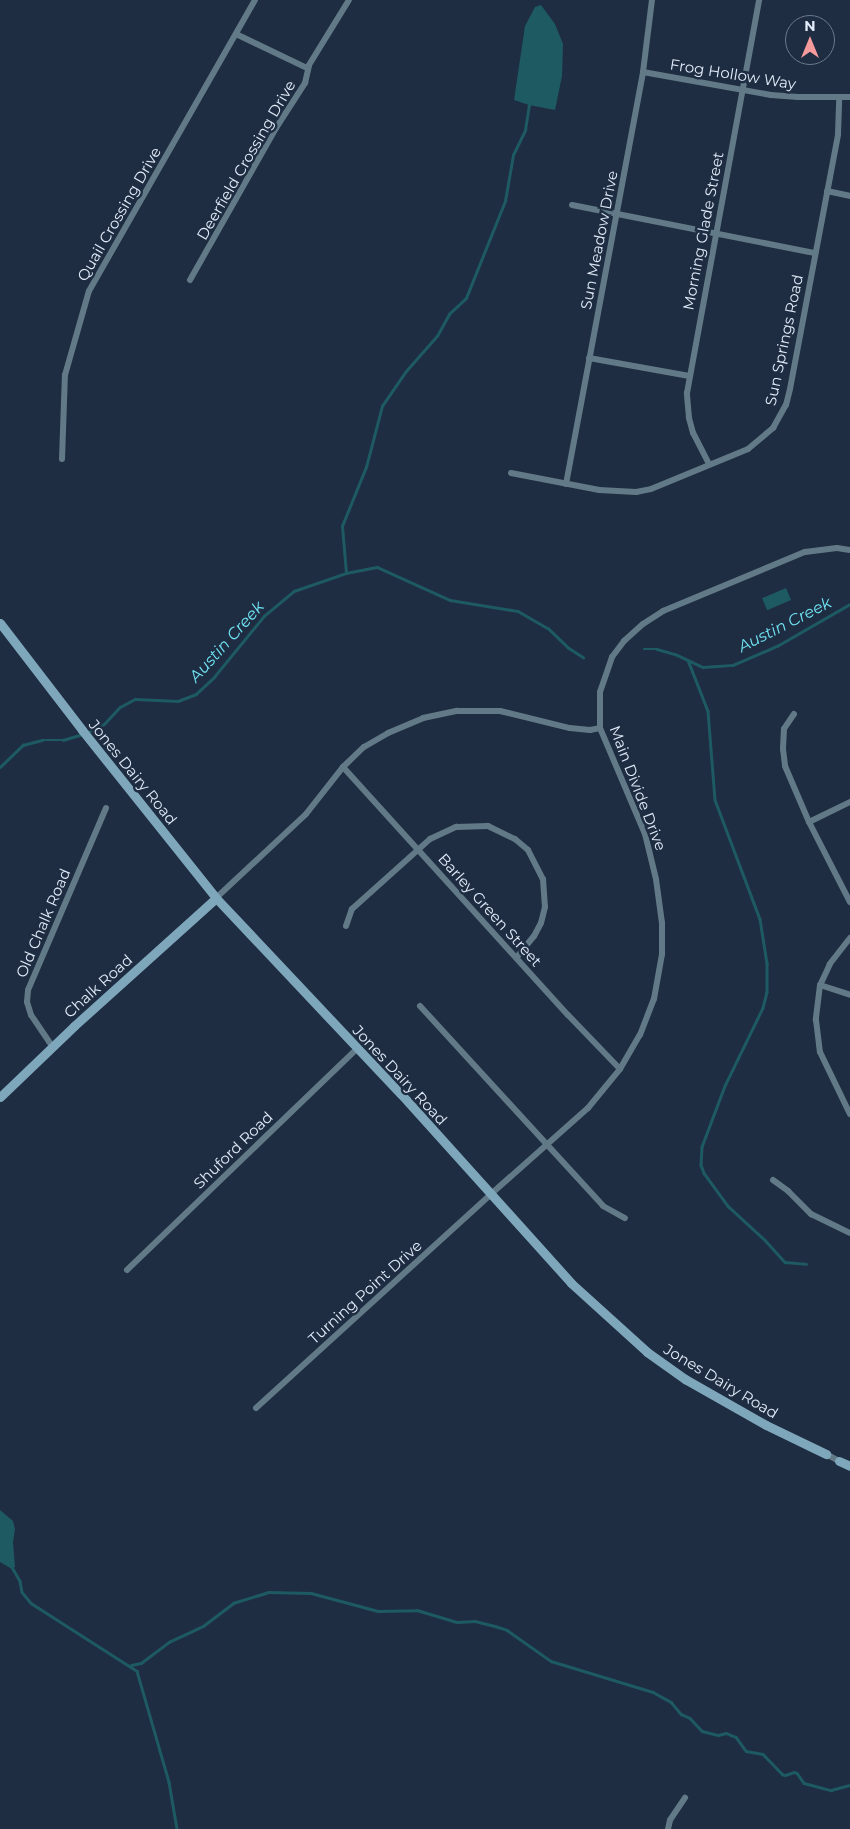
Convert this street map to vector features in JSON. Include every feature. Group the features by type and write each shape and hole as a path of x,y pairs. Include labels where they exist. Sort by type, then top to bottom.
{"street":[{"name":"Quail Crossing Drive","path":"62,459 65,375 88,291 255,0"},
{"name":"Deerfield Crossing Drive","path":"190,280 276,128 306,83 307,68 349,0"},
{"name":"Sun Meadow Drive","path":"566,484 643,72 652,0"},
{"name":"Morning Glade Street","path":"709,464 689,418 686,404 689,376 759,0"},
{"path":"236,34 307,68"},
{"name":"Frog Hollow Way","path":"643,72 742,91 798,97 850,97"},
{"name":"Sun Springs Road","path":"511,473 618,493 636,492 651,489 748,449 765,437 780,418 790,389 838,134 839,97"},
{"path":"827,191 850,196"},
{"path":"572,206 816,252"},
{"path":"589,358 689,376"},
{"name":"Main Divide Drive","path":"491,1194 588,1108 620,1069 640,1035 654,1000 662,954 662,922 656,879 645,834 600,728 600,692 612,657 624,641 650,619 674,607 805,552 837,548 850,550"},
{"name":"Jones Dairy Road","path":"0,622 88,738 216,898 358,1048 571,1284 646,1352 692,1383 766,1425 850,1466"},
{"path":"216,898 306,814 343,767 364,747 388,733 423,718 457,711 500,711 527,716 570,728 590,730 600,728"},
{"path":"794,714 784,729 783,749 785,766 809,822 850,902"},
{"name":"Barley Green Street","path":"343,767 568,1015 620,1069"},
{"path":"809,822 850,802"},
{"name":"Old Chalk Road","path":"52,1046 31,1015 27,1002 28,990 106,808"},
{"path":"346,926 352,909 418,849 441,832 456,827 488,826 515,839 528,850 543,879 546,907 542,923 517,957"},
{"name":"Chalk Road","path":"0,1097 52,1046 216,898"},
{"path":"850,938 833,959 820,986 816,1020 818,1045 826,1068 850,1114"},
{"path":"820,986 850,995"},
{"path":"420,1006 603,1206 625,1218"},
{"name":"Shuford Road","path":"127,1270 358,1048"},
{"path":"773,1180 788,1191 811,1214 850,1233"},
{"name":"Turning Point Drive","path":"256,1408 491,1194"},
{"path":"668,1829 670,1820 685,1798"}],"shaded area":[{"path":"541,5 555,24 563,44 562,76 555,110 514,100 525,26 535,7"},
{"path":"786,588 791,600 767,610 762,598"},
{"path":"0,1510 13,1521 15,1529 13,1542 15,1567 12,1569 0,1562"}],"waterway":[{"path":"346,573 342,526 366,467 382,406 406,371 437,336 449,314 466,298 505,201 513,155 525,130 529,105"},
{"name":"Austin Creek","path":"88,732 104,724 120,707 135,699 178,701 196,694 214,677 264,616 294,591 346,573 377,567 450,600 518,611 548,628 569,648 583,657"},
{"name":"Austin Creek","path":"644,649 657,649 675,654 703,667 733,665 777,646 850,604"},
{"path":"688,660 708,711 715,800 760,919 767,963 767,992 763,1008 725,1086 702,1147 701,1165 704,1173 728,1206 765,1240 785,1262 806,1264"},
{"name":"Austin Creek","path":"0,767 23,745 42,740 63,740 83,734"},
{"path":"12,1567 20,1581 22,1592 31,1603 137,1671 169,1782 177,1829"},
{"path":"131,1665 141,1663 169,1642 203,1626 233,1603 268,1592 311,1593 378,1611 417,1610 457,1622 475,1621 507,1630 551,1661 653,1692 671,1702 681,1714 690,1718 702,1731 718,1735 726,1733 736,1737 746,1751 763,1754 782,1774 797,1773 804,1783 831,1790 850,1785"}]}
